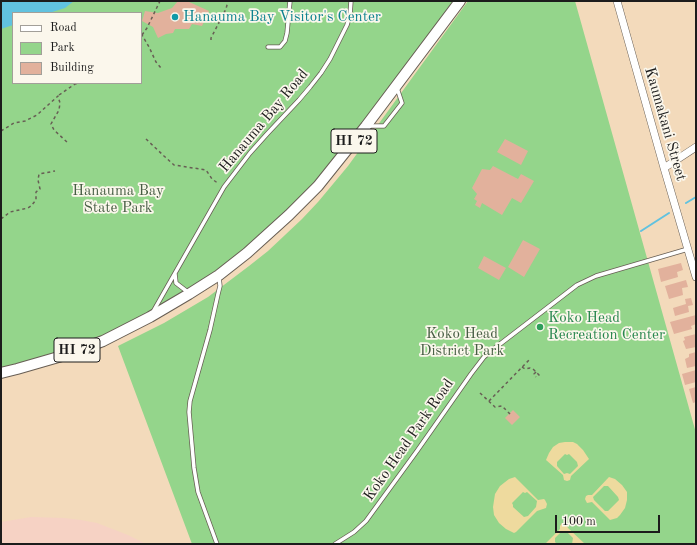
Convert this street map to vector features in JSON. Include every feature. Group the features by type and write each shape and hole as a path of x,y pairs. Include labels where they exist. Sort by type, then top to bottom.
{"main road":[{"name":"HI 72","path":"1,373 62,356 103,341 150,318 219,275 247,253 318,186 366,126 460,1"}],"street":[{"name":"Kaumakani Street","path":"617,1 696,277"},
{"path":"664,168 696,147"},
{"path":"688,249 696,246"}],"lane":[{"path":"268,47 280,47 285,41 290,1"},
{"name":"Hanauma Bay Road","path":"150,318 224,187 250,153 321,74 333,54 347,25 350,15 351,1"},
{"path":"366,126 384,126 402,103 396,86"},
{"name":"Koko Head Park Road","path":"335,544 354,532 366,521 471,374 491,351 577,285 596,276 688,249"},
{"path":"175,274 176,283 189,294"},
{"path":"217,544 198,492 194,468 189,412 190,401 210,330 220,286 219,275"}],"path":[{"path":"142,35 147,28 160,1"},
{"path":"211,40 226,9 228,1"},
{"path":"142,37 161,68"},
{"path":"1,131 14,123 25,121 37,115 58,96 75,84"},
{"path":"58,96 60,103 59,110 52,124 54,130 68,142"},
{"path":"146,138 174,165 206,170 212,179 224,187"},
{"path":"1,219 10,212 32,206 36,200 36,192 40,189 38,180 39,174 55,171"},
{"path":"489,400 530,359"},
{"path":"522,367 525,369 532,368 540,376"},
{"path":"536,372 534,374 536,377"},
{"path":"480,393 495,407 502,406 510,414"}],"shaded area":[{"path":"31,517 64,518 97,523 146,544 1,544 1,522"}],"green space":[{"name":"Hanauma Bay State Park","path":"1,1 460,1 318,186 219,275 103,341 1,373"},
{"name":"Koko Head District Park","path":"468,1 575,1 696,433 696,544 192,544 118,346 164,323 208,297 268,251 302,219 348,166"}],"sand":[{"path":"573,442 577,444 589,459 571,476 570,480 567,481 564,480 563,475 546,460 553,447 559,443","holes":["565,454 569,454 577,462 578,466 570,474 564,474 557,466 557,462"]},
{"path":"515,477 538,500 544,499 547,504 546,508 537,511 514,533 499,523 494,515 493,507 495,494 500,486 509,479","holes":["523,492 527,492 537,501 536,507 528,516 524,517 513,507 512,503"]},
{"path":"609,477 615,479 627,492 625,508 617,518 610,520 592,502 587,503 585,499 586,496 592,495","holes":["604,486 608,486 619,500 608,511 605,511 593,497"]},
{"path":"562,523 566,524 568,528 585,544 572,544 573,538 566,531 562,531 555,538 555,542 557,544 545,544 560,529"}],"water":[{"path":"1,1 74,1 65,8 52,12 12,12 12,25 1,29"}],"building":[{"name":"Hanauma Bay Visitor's Center","path":"178,1 187,1 209,11 202,26 192,24 189,29 175,29 173,33 166,34 158,38 153,27 142,21 145,11 158,13 172,8"},
{"path":"505,139 528,151 521,165 497,152"},
{"path":"493,166 518,179 521,174 534,181 521,203 512,198 502,215 482,203 480,208 475,205 477,201 474,199 477,194 472,188 482,169 490,170"},
{"path":"523,240 540,249 524,277 508,267"},
{"path":"484,256 506,268 499,280 478,268"},
{"path":"681,263 683,270 677,272 678,277 661,282 658,269"},
{"path":"686,280 688,287 682,288 683,295 669,299 665,286"},
{"path":"691,298 693,305 688,306 689,312 675,316 673,308 686,304 685,299"},
{"path":"696,315 696,324 691,326 692,329 674,334 670,322"},
{"path":"696,334 696,347 686,349 683,341 685,340 684,337"},
{"path":"696,352 696,366 687,368 685,359 689,357 689,354"},
{"path":"696,370 696,382 685,385 682,374"},
{"path":"696,387 696,402 693,403 689,389"},
{"path":"513,410 520,417 512,425 505,418"}],"waterway":[{"path":"686,203 696,197"},
{"path":"641,231 669,213"}],"place":[{"name":"Hanauma Bay Visitor's Center","path":"175,17"},
{"name":"Koko Head Recreation Center","path":"540,327"}]}
